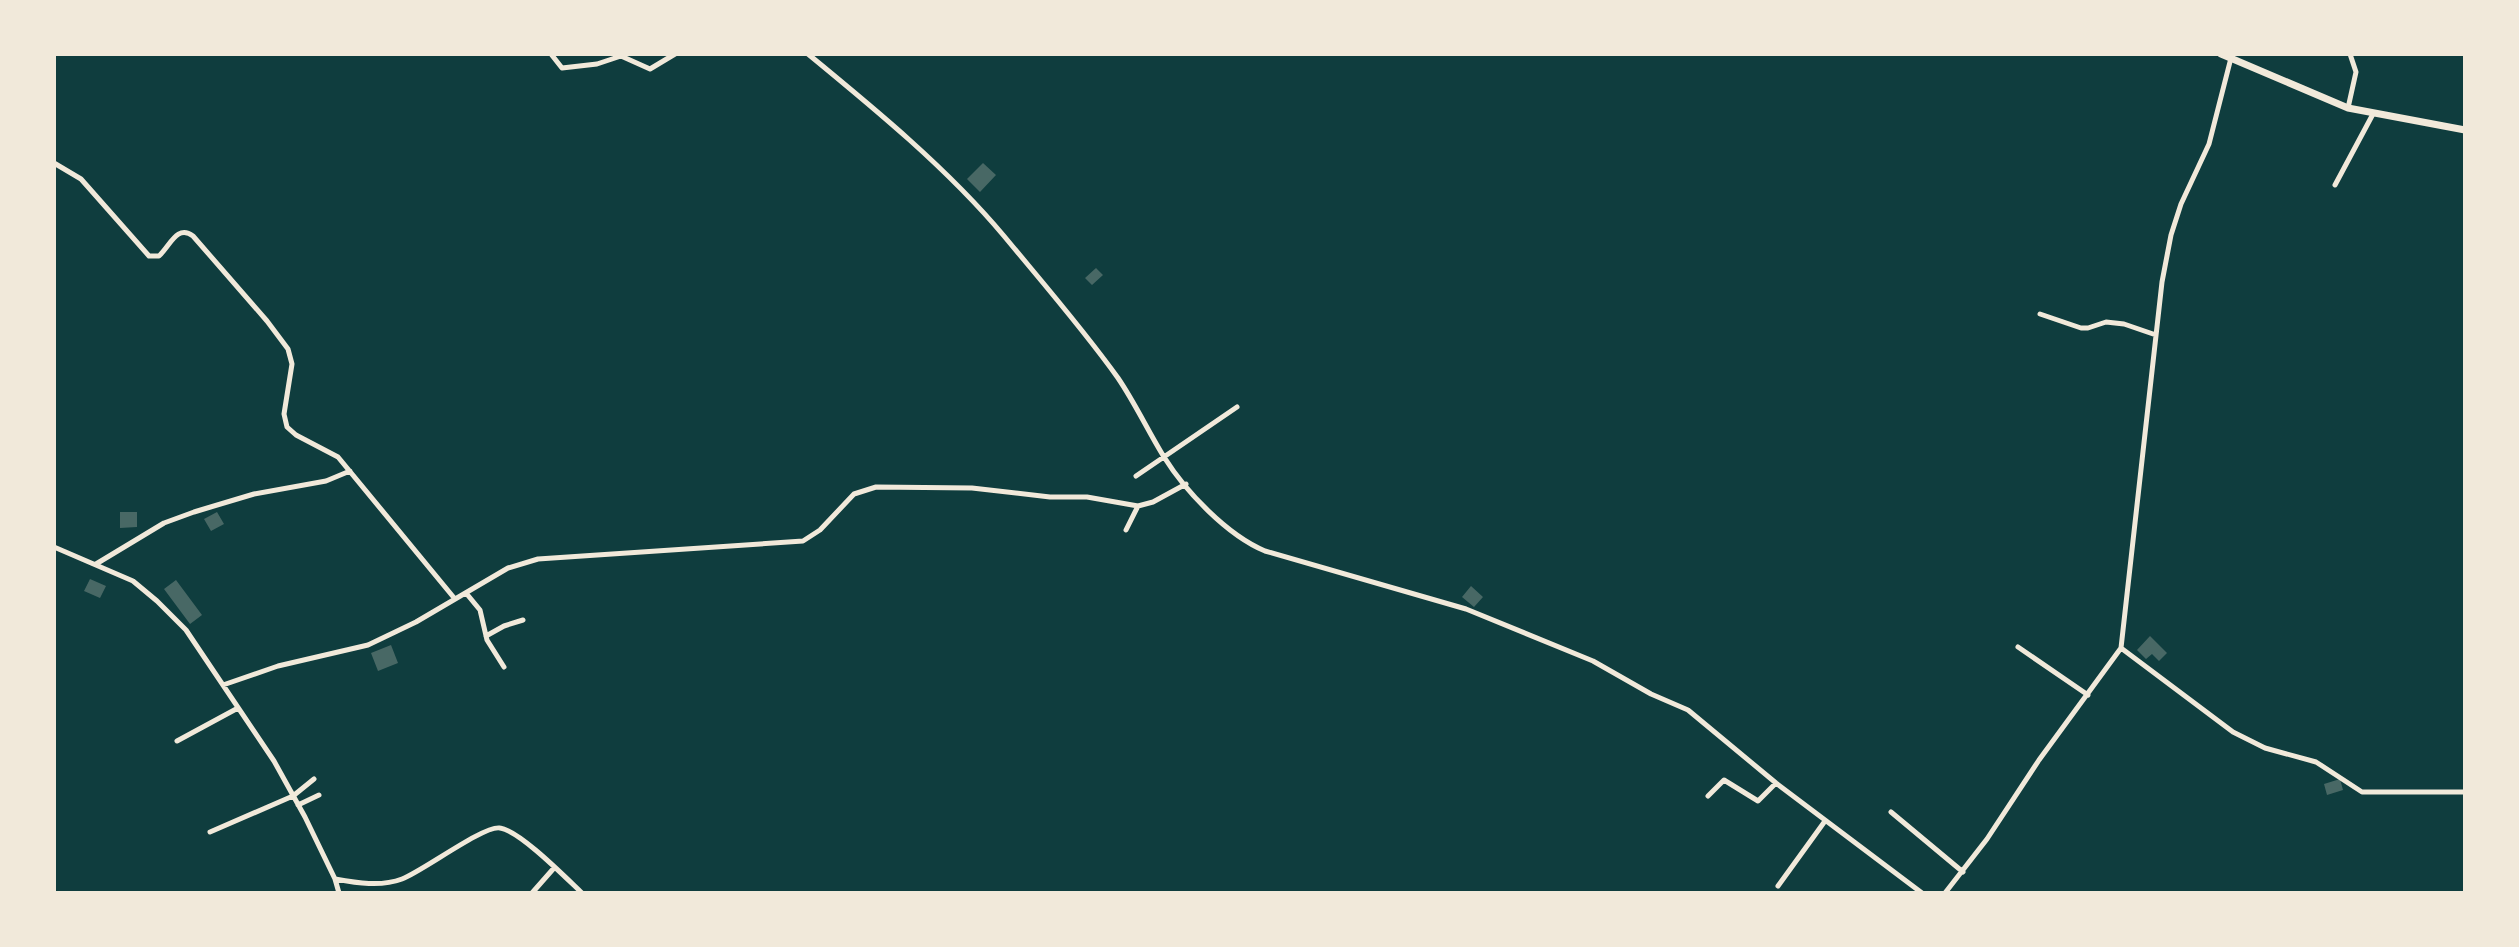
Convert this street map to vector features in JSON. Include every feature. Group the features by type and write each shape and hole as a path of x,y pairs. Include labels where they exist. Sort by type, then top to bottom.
{"street":[{"path":"551,54 556,64 564,68 597,64 621,56 650,69 675,54"},
{"path":"808,54 943,173 1001,233 1119,379 1164,457 1219,521 1256,548 1466,609 1593,661 1651,694 1695,714 1776,783 1922,893"},
{"path":"2221,54 2348,108 2465,130"},
{"path":"2348,108 2356,72 2350,54"},
{"path":"1945,893 2121,648 2156,335 2171,235 2181,204 2209,144 2231,56"},
{"path":"2335,185 2373,114"},
{"path":"54,164 81,179 139,249 149,256 159,256 179,233 187,232 193,236 288,349 292,364 284,414 287,427 296,435 332,452 455,599"},
{"path":"2040,314 2081,328 2106,322 2124,324 2156,335"},
{"path":"1136,476 1237,407"},
{"path":"95,565 174,520 254,494 311,484 350,471"},
{"path":"223,685 278,666 368,645 416,622 508,568 538,559 803,541 820,530 854,494 876,487 972,488 1050,497 1087,497 1138,506 1153,502 1186,484"},
{"path":"1126,530 1138,506"},
{"path":"54,547 133,581 186,630 293,796 339,893"},
{"path":"466,593 480,610 486,636 504,667"},
{"path":"486,636 523,620"},
{"path":"2018,647 2088,695"},
{"path":"2121,648 2233,732 2265,748 2316,762 2362,792 2465,792"},
{"path":"177,741 238,708"},
{"path":"210,832 293,796 314,779"},
{"path":"1708,796 1724,780 1758,801 1776,783"},
{"path":"298,805 319,795"},
{"path":"1891,812 1963,872"},
{"path":"1778,886 1825,821"},
{"path":"335,879 363,884 403,879 499,827 516,836 582,893"},
{"path":"532,893 554,868"}],"building":[{"path":"983,163 996,175 980,192 967,179"},
{"path":"1096,268 1103,275 1092,285 1085,278"},
{"path":"120,512 137,512 137,527 120,528"},
{"path":"217,512 224,524 211,531 204,519"},
{"path":"90,579 106,586 100,598 84,591"},
{"path":"176,580 202,615 190,624 164,589"},
{"path":"1471,586 1483,597 1474,607 1462,597"},
{"path":"2150,636 2167,653 2159,661 2152,654 2146,659 2137,650"},
{"path":"391,645 398,663 378,671 371,653"},
{"path":"2340,779 2343,790 2327,795 2324,784"}]}
